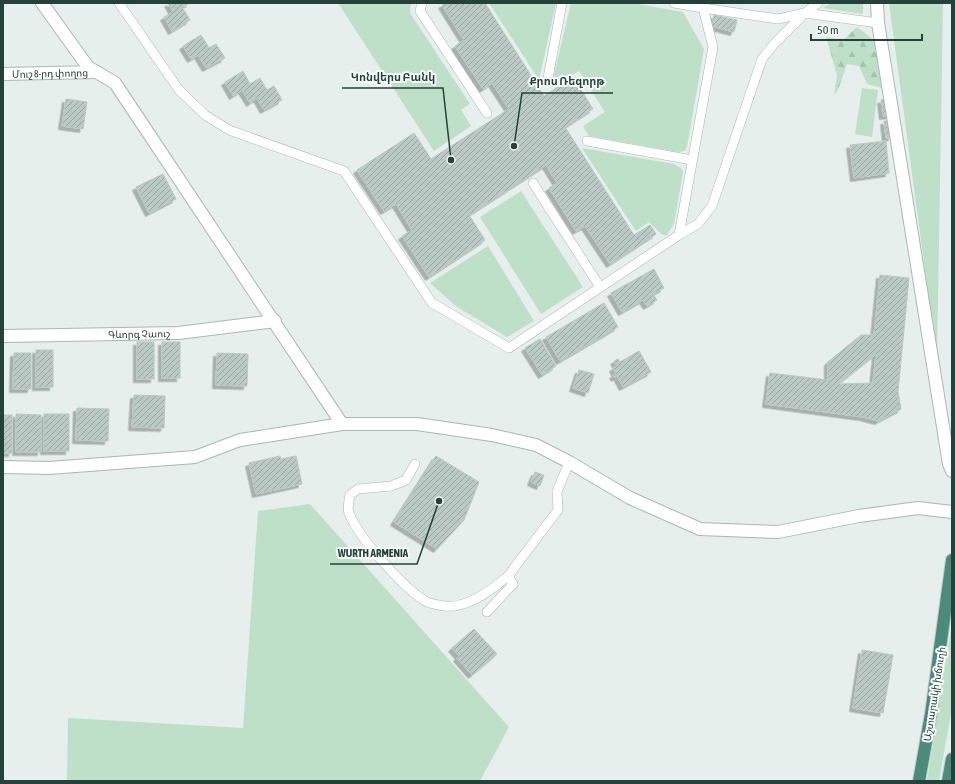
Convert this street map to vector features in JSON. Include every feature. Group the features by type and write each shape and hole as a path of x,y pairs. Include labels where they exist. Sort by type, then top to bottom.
{"highway":[{"name":"Աշտարակի խճուղի","path":"919,781 931,714 952,560"},
{"path":"948,781 952,759"}],"street":[{"path":"42,3 88,66 115,83 275,321 342,424"},
{"path":"877,3 878,23 935,383 949,464 952,471"},
{"name":"Մուշ 8-րդ փողոց","path":"3,74 97,72"},
{"name":"Գևորգ Չաուշ","path":"3,336 178,333 275,321"},
{"path":"3,467 49,468 195,457 240,440 342,424 417,424 492,435 536,445 569,462 630,498 700,529 778,532 859,516 918,508 952,512"}],"lane":[{"path":"119,3 179,90 205,115 229,130 344,171 432,303 509,348 679,235 698,224 712,206 762,59 774,44 805,12 818,3"},
{"path":"422,3 420,12 487,114"},
{"path":"548,78 562,3"},
{"path":"674,3 778,19 805,12 878,23"},
{"path":"679,235 713,47 704,8"},
{"path":"587,141 692,160"},
{"path":"533,183 600,287"},
{"path":"415,464 406,480 391,486 358,488 350,495 348,512 354,524 376,554 390,569 427,602 446,606 459,605 485,594 508,576 558,510 557,492 569,462"},
{"path":"487,612 513,584 508,576"}],"green space":[{"path":"338,3 411,3 410,13 470,104 461,110 471,126 434,151"},
{"path":"489,3 556,3 539,80"},
{"path":"571,3 632,3 683,12 704,49 687,147 684,151 678,152 589,136 583,126 605,112 579,71 558,85 553,79"},
{"path":"831,3 863,3 863,14 823,8"},
{"path":"889,3 943,3 937,359"},
{"path":"857,27 880,45 887,89 867,84 859,66 847,64 838,90 834,95 837,75 826,37 843,40"},
{"path":"862,88 878,90 872,137 855,134"},
{"path":"582,148 674,164 682,169 683,173 674,224 666,236 661,234 649,222 636,231"},
{"path":"521,191 583,287 541,314 480,217"},
{"path":"488,246 534,321 507,337 457,307 430,283"},
{"path":"310,504 509,727 480,781 67,781 68,718 243,728 258,511"},
{"path":"952,623 952,708 939,781 927,781"}],"building":[{"path":"168,3 190,3 182,7 190,20 172,31 164,17 173,12"},
{"path":"446,3 485,3 544,96 573,77 593,109 565,127 634,235 650,225 656,234 610,264 585,226 576,231 549,188 557,183 546,165 469,215 485,240 429,277 402,236 412,230 396,204 384,211 357,170 414,133 431,159 509,109 492,83 483,89 455,46 464,40 442,5"},
{"path":"714,15 737,20 734,32 711,26"},
{"path":"201,35 209,48 216,44 225,58 206,68 198,55 191,59 183,46"},
{"path":"243,71 250,84 260,78 267,90 274,86 282,100 264,110 257,98 250,103 242,90 233,96 225,82"},
{"path":"66,99 87,102 83,129 62,126"},
{"path":"888,99 890,115 883,116 881,100"},
{"path":"884,121 890,121 892,137 886,138"},
{"path":"886,141 889,173 854,178 850,145"},
{"path":"163,174 176,199 149,213 136,187"},
{"path":"654,269 664,288 653,294 657,300 647,306 643,300 622,312 611,293"},
{"path":"880,275 909,278 898,392 901,409 878,421 863,417 766,404 770,373 828,380 828,362 861,335 874,335","holes":["876,354 873,383 838,384"]},
{"path":"604,303 618,327 560,361 546,337"},
{"path":"540,339 556,366 542,375 525,348"},
{"path":"137,342 154,342 154,379 137,379"},
{"path":"162,342 180,342 180,378 162,378"},
{"path":"36,350 53,350 53,387 36,387"},
{"path":"639,351 651,372 623,387 617,376 615,378 613,375 616,374 613,368 617,366 614,361 618,359 620,362"},
{"path":"14,353 31,353 31,389 13,389"},
{"path":"217,353 248,354 247,386 216,385"},
{"path":"579,370 594,374 588,393 573,388"},
{"path":"134,395 165,396 164,428 132,427"},
{"path":"77,408 109,409 108,441 76,440"},
{"path":"16,414 41,415 41,452 16,452"},
{"path":"44,414 69,414 69,451 44,451"},
{"path":"3,415 12,415 12,453 3,453"},
{"path":"280,456 281,459 296,456 302,484 256,494 249,463"},
{"path":"436,456 479,482 464,520 437,549 394,522"},
{"path":"535,472 544,475 540,486 531,482"},
{"path":"474,629 497,654 472,675 457,658 459,656 452,648"},
{"path":"862,650 893,655 883,713 853,708"}],"place":[{"name":"Քրոս Ռեզորթ","path":"514,146"},
{"name":"Կոնվերս Բանկ","path":"451,160"},
{"name":"WURTH ARMENIA","path":"439,501"}]}
